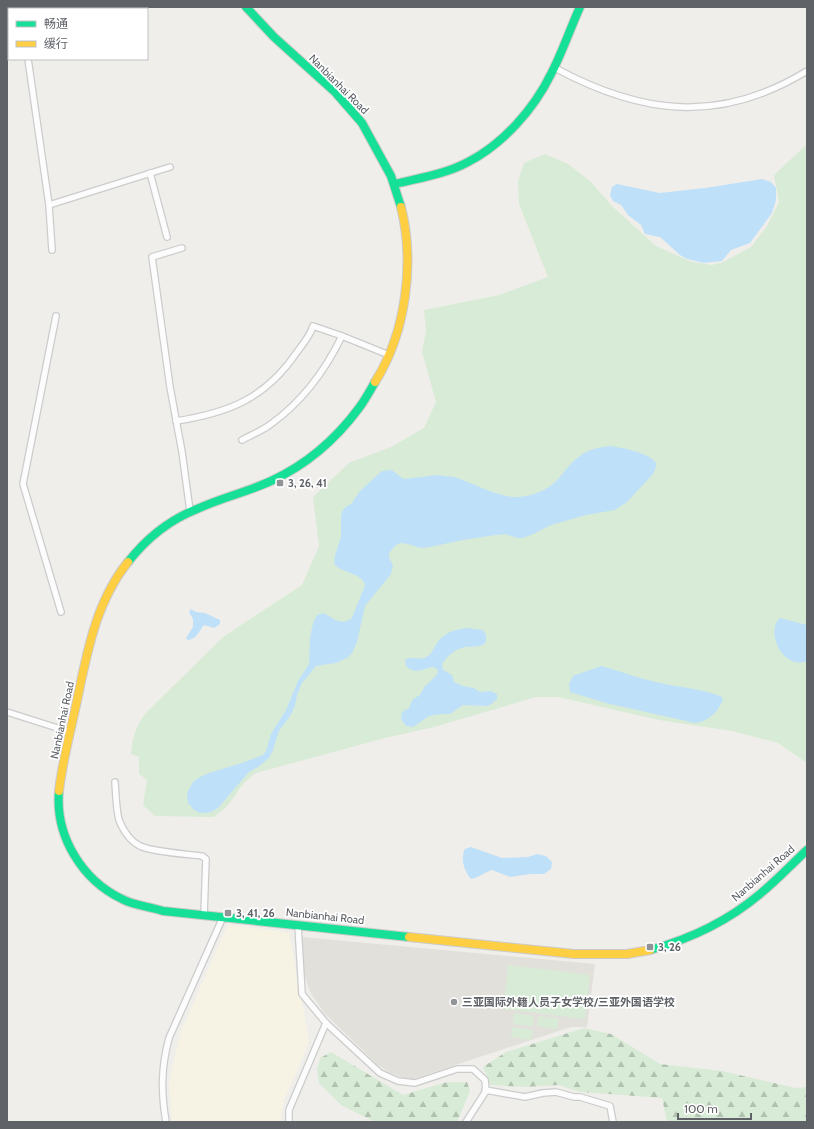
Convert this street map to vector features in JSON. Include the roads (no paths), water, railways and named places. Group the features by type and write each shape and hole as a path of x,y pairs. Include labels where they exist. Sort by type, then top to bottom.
{"street":[{"name":"Nanbianhai Road","path":"246,7 271,35 324,82 346,104 363,125 395,184 406,231 408,255 407,281 404,302 397,332 389,355 375,384 364,402 348,422 322,448 304,462 276,479 181,515 161,529 135,553 120,571 107,592 100,609 91,642 70,732 59,795 60,822 74,855 82,868 105,890 120,899 141,907 163,911 574,954 634,953 680,942 727,918 767,888 807,850"},
{"path":"395,184 446,171 468,162 491,147 514,126 534,102 555,68 580,7"},
{"path":"28,60 49,205 52,250"},
{"path":"555,68 576,79 614,94 656,105 677,107 699,107 739,102 786,84 807,71"},
{"path":"49,205 170,167"},
{"path":"150,173 167,237"},
{"path":"182,248 152,257 167,371 182,452 190,512"},
{"path":"56,316 23,484 61,612"},
{"path":"176,421 220,412 236,406 257,395 270,385 290,363 313,326 389,355"},
{"path":"242,440 270,425 289,410 305,394 327,364 342,336"},
{"path":"7,712 70,732"},
{"path":"115,782 116,800 120,820 127,835 133,841 141,846 202,856 206,859 204,915"},
{"path":"166,1122 162,1076 165,1053 169,1038 223,917"},
{"path":"298,925 302,994 326,1023 380,1073 398,1081 415,1083 457,1070 474,1069 485,1080 485,1090 466,1122"},
{"path":"289,1122 289,1110 326,1023"},
{"path":"485,1090 525,1097 556,1092 574,1097 580,1097 610,1106 613,1122"}],"water":[{"path":"762,179 771,182 776,188 776,200 772,213 750,243 731,250 722,261 704,263 687,259 680,255 660,237 645,234 641,225 628,215 621,205 613,201 610,195 612,187 617,184 660,193"},
{"path":"611,446 648,456 656,463 653,474 627,502 615,510 586,515 551,525 523,538 517,538 505,534 421,548 400,543 396,545 389,553 393,566 391,574 365,606 357,642 352,653 347,658 336,663 316,666 302,683 297,695 295,706 279,731 269,758 249,772 218,808 211,812 205,813 200,813 194,810 188,803 187,793 193,782 209,773 263,755 266,751 271,734 286,710 298,681 309,664 310,638 313,623 317,615 323,613 344,622 352,618 365,585 356,575 334,564 335,555 341,537 341,515 344,508 351,504 360,491 382,471 392,470 405,479 437,475 454,477 505,496 518,497 538,493 549,487 555,483 569,466 583,454 595,449"},
{"path":"191,609 196,612 205,613 220,620 220,624 214,628 204,625 194,638 188,640 186,638 193,627 193,619 189,612"},
{"path":"780,618 807,625 807,661 798,663 790,660 778,648 774,631"},
{"path":"467,628 483,630 486,635 486,642 479,646 465,647 455,651 449,655 442,664 443,670 452,675 454,682 463,686 474,688 480,692 491,691 497,694 497,699 487,706 463,705 450,714 429,716 413,727 406,726 401,719 402,712 409,708 413,699 420,695 425,686 435,677 438,672 437,669 433,667 419,671 409,669 406,666 405,660 428,656 445,634"},
{"path":"601,666 657,682 708,692 722,697 723,699 719,708 712,716 704,721 695,723 606,703 570,692 569,684 573,676"},
{"path":"471,847 502,858 528,857 537,854 546,856 552,862 551,869 544,874 510,877 492,870 471,879 466,872 463,857 465,849"}],"place":[{"name":"3, 26, 41","path":"280,483"},
{"name":"3, 41, 26","path":"228,913"},
{"name":"3, 26","path":"650,947"},
{"name":"三亚国际外籍人员子女学校/三亚外国语学校","path":"454,1002"}]}
